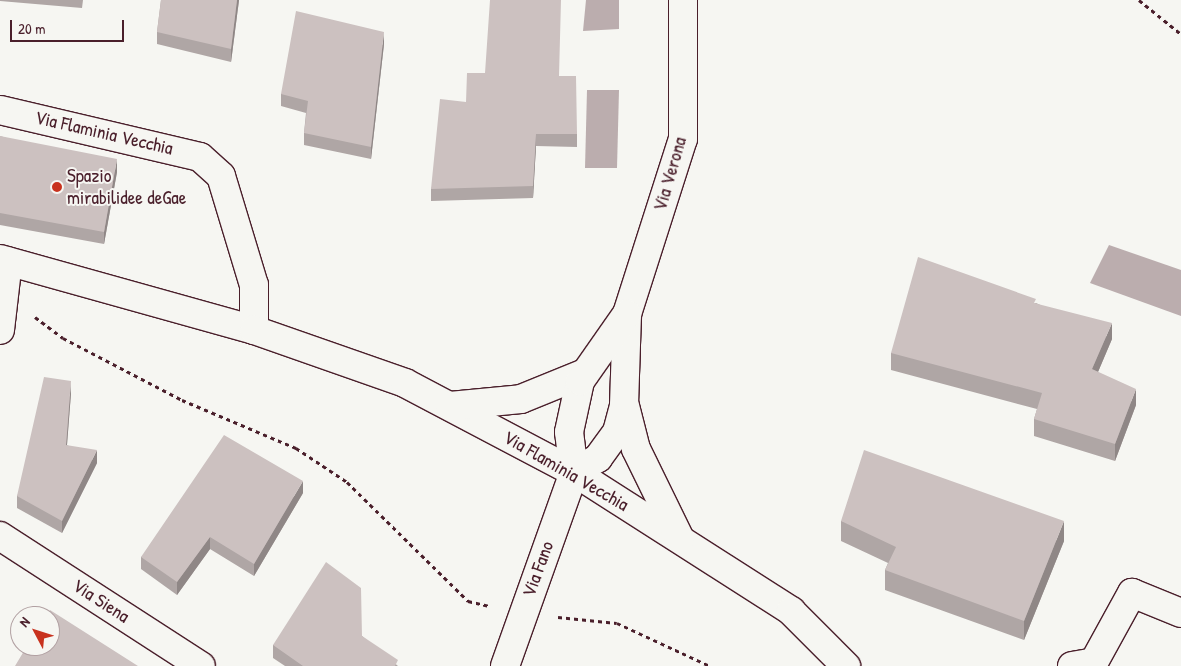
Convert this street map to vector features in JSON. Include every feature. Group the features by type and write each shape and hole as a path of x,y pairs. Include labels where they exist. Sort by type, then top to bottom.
{"street":[{"name":"Via Verona","path":"627,314 585,373 572,408 569,432 574,472 598,458 617,432 624,405 627,314 683,139 683,0"},
{"name":"Via Flaminia Vecchia","path":"0,110 200,157 221,176 254,285 254,330"},
{"name":"Via Flaminia Vecchia","path":"4,268 254,330 405,383 574,472 791,610 846,666"},
{"path":"0,330 4,268"},
{"path":"450,406 520,399 585,373"},
{"name":"Via Verona","path":"624,405 636,449 681,540"},
{"name":"Via Fano","path":"505,666 574,472"},
{"name":"Via Siena","path":"0,536 201,666"},
{"path":"1072,666 1094,662 1132,593 1181,613"}],"path":[{"path":"1139,0 1181,34"},
{"path":"4,268 28,313 63,338 182,400 296,448 347,482 468,601 522,614 617,623 710,666"}],"shaded area":[{"path":"586,0 619,0 619,29 583,31"},
{"path":"587,90 619,90 617,168 585,168"},
{"path":"1109,245 1181,270 1181,316 1090,283"}],"building":[{"path":"161,0 237,0 231,49 157,32"},
{"path":"490,0 561,0 559,76 576,76 577,134 536,134 533,186 431,189 440,99 466,102 467,73 485,73"},
{"path":"296,11 384,32 371,147 304,133 308,101 281,94"},
{"path":"0,136 117,159 104,232 0,213"},
{"path":"918,257 1036,299 1034,303 1112,323 1092,369 1136,389 1115,444 1034,419 1042,393 891,353"},
{"path":"44,377 71,381 66,445 97,450 62,521 17,496"},
{"path":"224,435 303,481 254,564 210,537 177,582 141,557"},
{"path":"864,450 1064,521 1024,621 885,570 896,547 841,521"},
{"path":"326,562 361,588 362,636 398,660 395,666 303,666 273,645"},
{"path":"60,616 138,666 15,666 21,656 60,656"}],"place":[{"name":"Spazio mirabilidee deGae","path":"57,187"}]}
